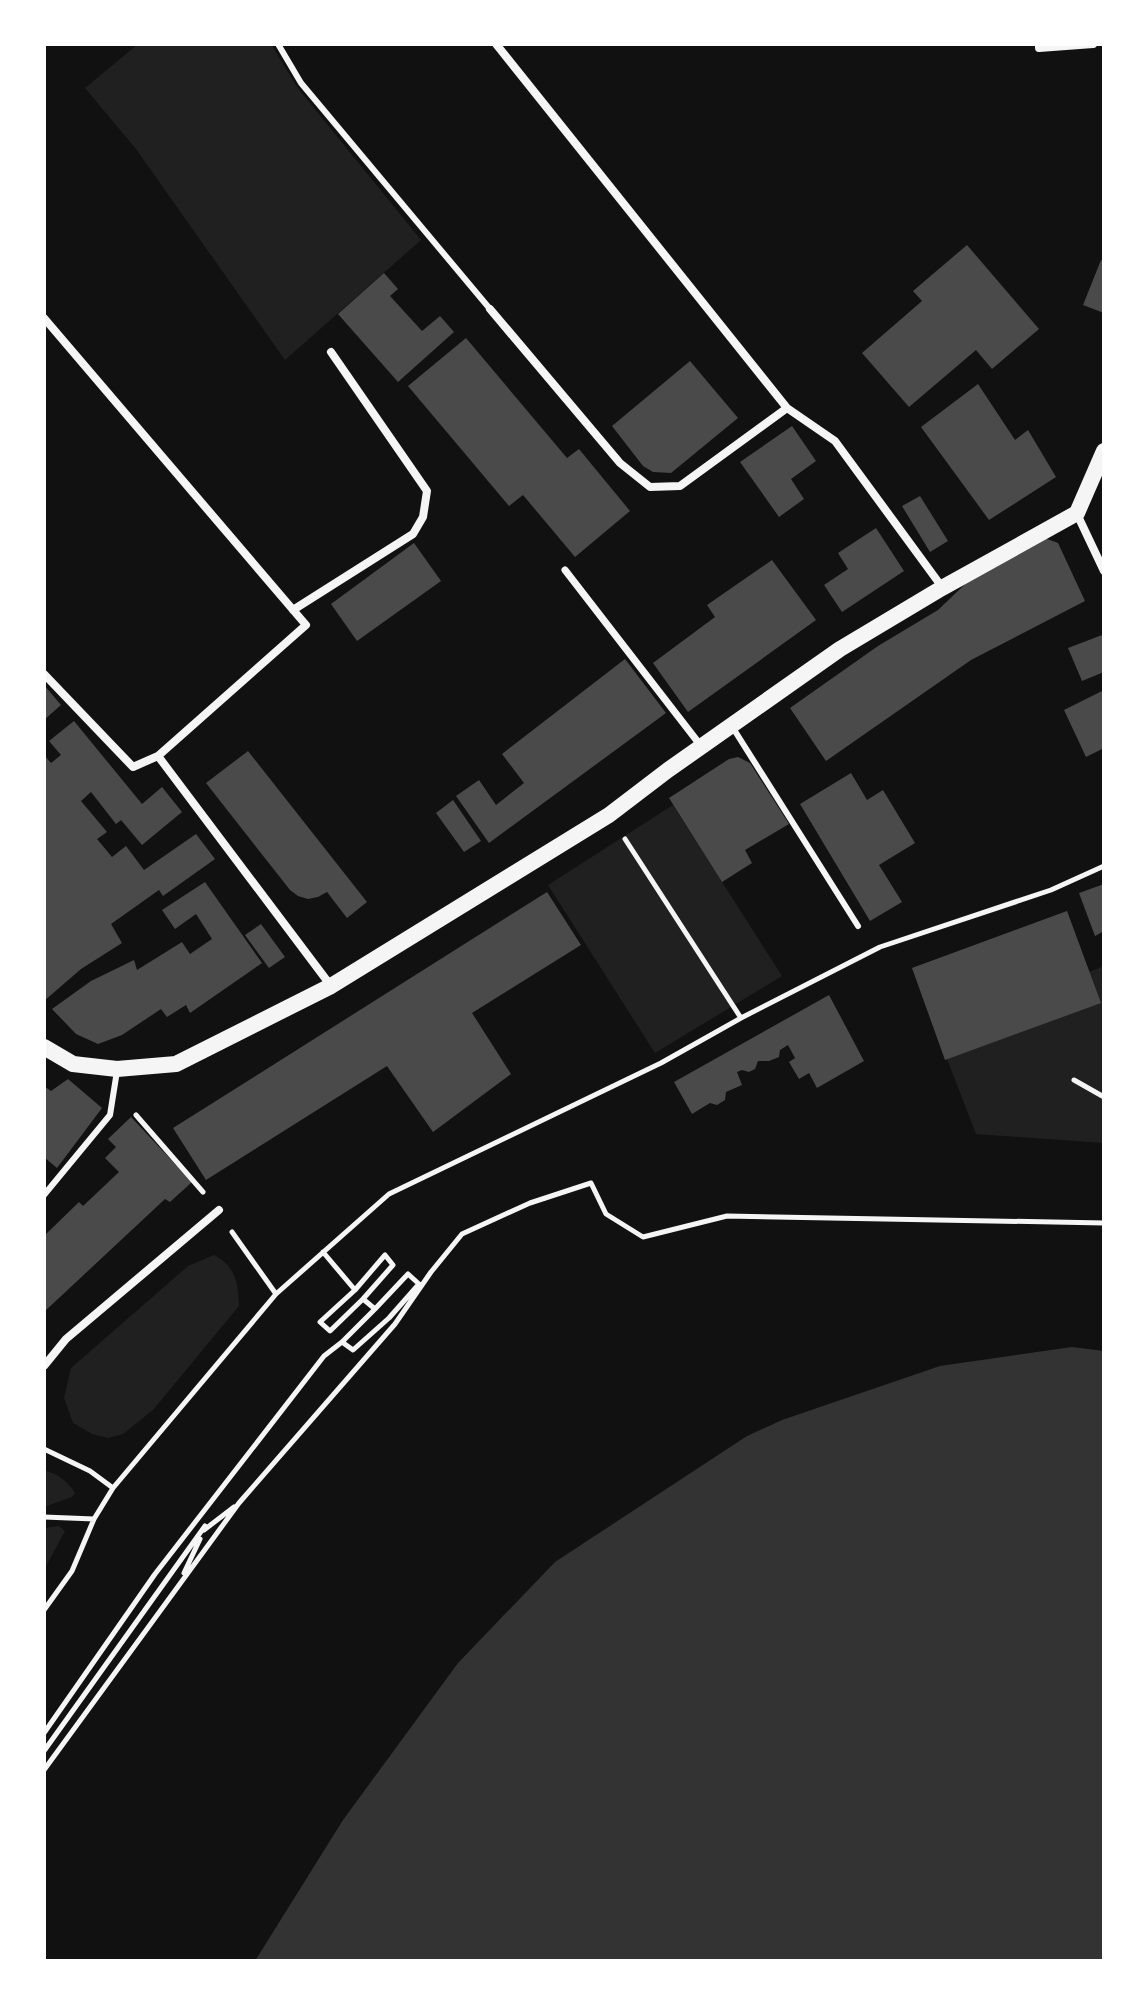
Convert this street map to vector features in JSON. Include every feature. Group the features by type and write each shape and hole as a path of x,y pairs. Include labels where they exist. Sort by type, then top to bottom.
{"main road":[{"path":"44,1047 73,1064 117,1069 176,1064 331,986 609,815 840,649 1077,513 1104,451"}],"street":[{"path":"496,44 787,408 835,441 942,588"},
{"path":"1039,44 1039,48 1093,44"},
{"path":"490,309 620,463 650,487 680,486 787,408"},
{"path":"44,318 306,625 158,756 133,767 44,674"},
{"path":"293,610 413,534 423,517 427,491 331,352"},
{"path":"1077,513 1104,571"},
{"path":"565,570 702,748"},
{"path":"158,756 331,986"},
{"path":"44,1366 66,1339 219,1210"}],"lane":[{"path":"278,44 301,83 490,309"},
{"path":"731,725 858,926"},
{"path":"44,1195 110,1115 117,1069"}],"path":[{"path":"609,815 741,1018"},
{"path":"44,1610 72,1571 94,1519 113,1488 276,1294 389,1194 661,1063 880,947 1051,890 1104,866"},
{"path":"117,1069 134,1112 219,1210 239,1245 276,1294"},
{"path":"1074,1080 1104,1097"},
{"path":"44,1770 239,1503 395,1324 462,1234 530,1203 591,1183 606,1214 643,1237 727,1216 1104,1223"},
{"path":"323,1252 355,1290"},
{"path":"385,1255 393,1265 363,1299 330,1331 320,1322 355,1290 385,1255"},
{"path":"44,1733 155,1574 324,1356 342,1342 408,1274 419,1284 389,1318 353,1350 342,1342"},
{"path":"363,1299 375,1309"},
{"path":"389,1318 395,1324"},
{"path":"44,1449 90,1471 113,1488"},
{"path":"44,1751 205,1526 239,1503"},
{"path":"44,1517 94,1519"},
{"path":"178,1585 205,1526"}],"shaded area":[{"path":"138,44 271,44 297,87 421,240 285,360 136,149 85,88"},
{"path":"673,805 782,976 655,1053 548,885"},
{"path":"1067,911 1089,972 1104,966 1104,1143 976,1134 912,968"},
{"path":"214,1255 227,1265 234,1276 239,1306 153,1410 123,1434 108,1438 92,1434 73,1423 64,1398 71,1368 188,1266"},
{"path":"1072,1347 1104,1351 1104,1961 255,1961 343,1820 458,1663 555,1562 747,1436 782,1420 940,1366"},
{"path":"44,1470 66,1482 75,1493 72,1497 44,1507"},
{"path":"59,1526 65,1531 44,1570 44,1528"}],"building":[{"path":"967,245 1039,329 992,369 976,350 909,407 862,353 922,301 913,291"},
{"path":"1101,260 1104,261 1104,313 1083,305"},
{"path":"384,273 398,289 390,296 422,331 440,316 454,332 398,382 338,314"},
{"path":"466,338 567,458 579,449 630,511 575,557 523,495 509,506 408,386"},
{"path":"690,361 738,418 671,473 653,472 643,466 612,426"},
{"path":"978,384 1015,440 1028,430 1056,477 989,520 921,427"},
{"path":"792,426 816,461 791,479 804,499 779,517 740,462"},
{"path":"920,496 948,541 930,552 902,506"},
{"path":"876,528 904,571 842,612 824,585 848,569 838,553"},
{"path":"1039,536 1058,543 1085,601 971,660 826,761 790,708 878,646 938,610 983,567"},
{"path":"414,543 441,581 357,641 331,604"},
{"path":"772,560 816,620 688,712 653,663 715,617 707,605"},
{"path":"1102,635 1104,672 1082,681 1068,648"},
{"path":"625,659 666,713 489,843 456,796 479,780 496,805 524,783 502,754"},
{"path":"44,685 61,705 44,720"},
{"path":"1104,690 1104,748 1086,757 1064,710"},
{"path":"74,721 142,804 162,787 182,812 142,845 121,820 116,824 91,792 81,801 107,832 97,839 112,857 126,846 144,870 196,834 215,859 163,896 159,890 111,924 122,943 81,969 44,1001 44,755 51,763 61,755 49,741"},
{"path":"248,751 367,902 347,918 327,892 308,899 290,890 206,783"},
{"path":"738,757 750,763 789,824 745,850 752,863 722,882 669,798 729,759"},
{"path":"851,773 867,800 883,790 915,843 879,865 902,902 870,921 800,804"},
{"path":"453,800 481,841 464,852 436,813"},
{"path":"205,882 262,963 190,1013 186,1005 167,1017 161,1009 122,1035 98,1044 76,1034 52,1009 91,981 134,960 137,970 182,942 190,954 212,939 196,914 175,929 162,910"},
{"path":"1104,884 1104,931 1095,936 1079,893"},
{"path":"547,892 581,945 472,1013 511,1074 433,1132 387,1066 206,1180 173,1128"},
{"path":"1067,911 1101,1003 945,1060 912,968"},
{"path":"261,924 285,957 269,968 245,935"},
{"path":"829,995 864,1061 817,1088 809,1073 799,1079 789,1062 795,1058 788,1045 780,1050 779,1057 758,1061 755,1069 749,1072 737,1072 742,1085 726,1092 725,1100 717,1105 710,1103 692,1114 674,1082"},
{"path":"68,1079 102,1108 57,1168 44,1157 44,1086 51,1091"},
{"path":"131,1117 192,1182 170,1202 165,1199 44,1312 44,1236 79,1202 83,1206 119,1172 105,1158 116,1147 108,1139"}]}
